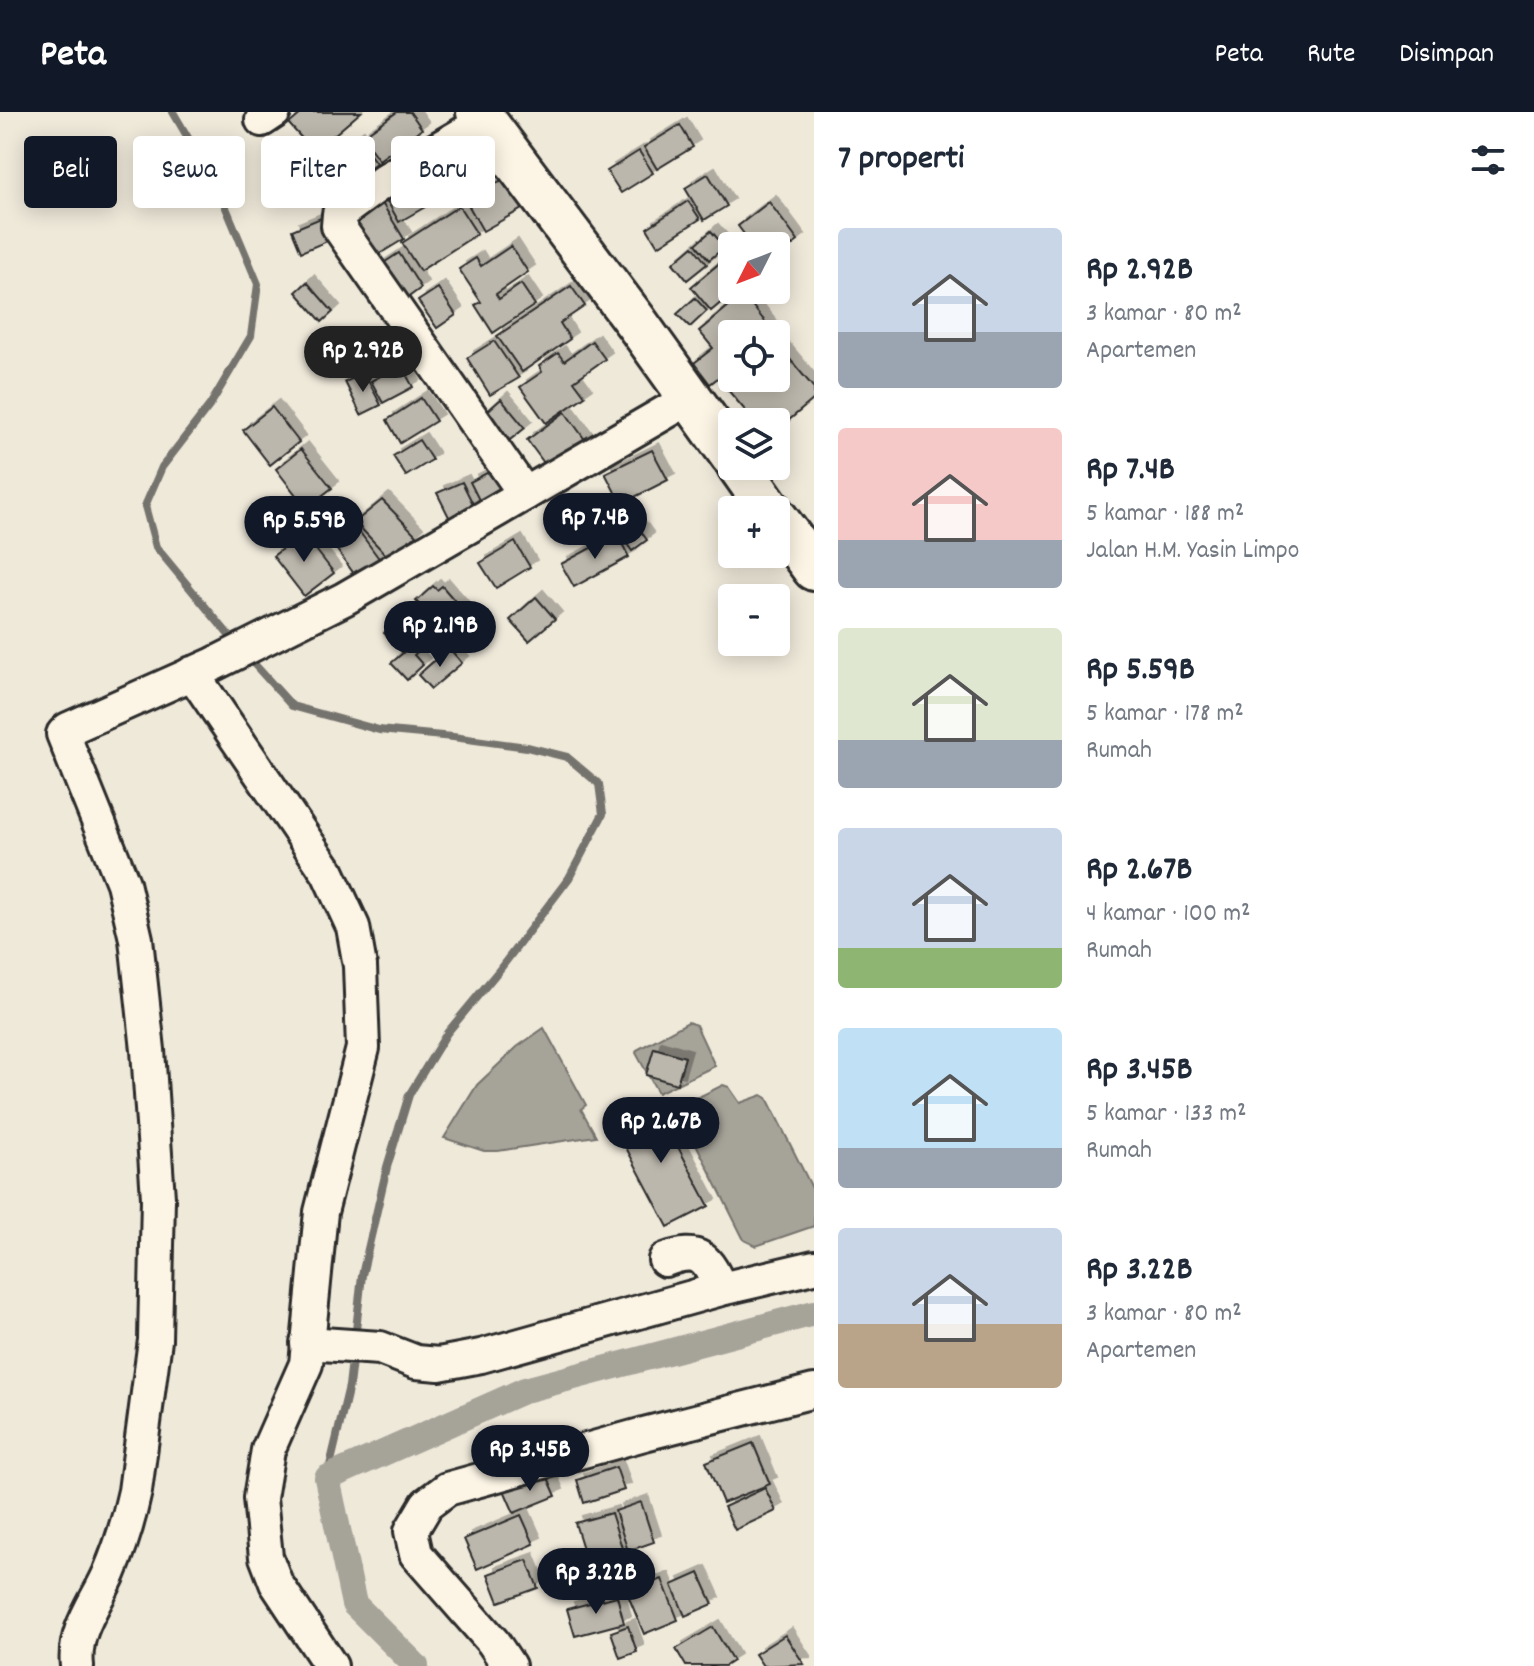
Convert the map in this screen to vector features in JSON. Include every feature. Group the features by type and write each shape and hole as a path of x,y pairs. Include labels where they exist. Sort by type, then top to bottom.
{"main road":[{"path":"482,116 718,437"},
{"path":"790,537 814,569"}],"street":[{"path":"482,116 339,214 338,226 525,494"},
{"path":"77,1666 78,1635 109,1573 131,1512 135,1491 155,1340 158,1198 148,1050 136,939 123,883 63,734 68,729 277,634 344,599 690,398"},
{"path":"203,668 328,873 353,927 360,966 363,1048 321,1212 306,1364 268,1450 260,1498 266,1557 276,1583 331,1666"},
{"path":"665,1260 690,1254 702,1258 709,1264 721,1289"},
{"path":"307,1343 380,1348 424,1363 439,1364 481,1356 721,1289 814,1267"},
{"path":"509,1666 493,1642 416,1554 411,1531 427,1504 447,1489 814,1391"}],"shaded area":[{"path":"688,1022 696,1025 715,1066 658,1093 637,1050"},
{"path":"544,1028 586,1105 581,1109 596,1136 498,1151 484,1151 444,1138 477,1085 517,1047"},
{"path":"723,1085 729,1087 740,1103 762,1095 767,1098 814,1192 814,1226 756,1246 744,1240 681,1114 681,1108 686,1103"}],"building":[{"path":"303,112 361,112 333,136 300,136 289,124"},
{"path":"397,112 410,112 422,129 412,136 391,136 391,151 379,160 375,155 375,136 363,136"},
{"path":"680,125 693,147 657,169 644,147"},
{"path":"639,151 653,173 621,193 607,171"},
{"path":"512,174 529,205 483,231 470,208 495,208 495,184"},
{"path":"708,174 727,206 704,220 685,188"},
{"path":"391,184 391,208 381,190"},
{"path":"375,196 404,239 368,261 341,217 356,208 375,208"},
{"path":"688,201 700,219 658,246 647,228"},
{"path":"769,202 798,241 790,247 790,232 742,232 738,226"},
{"path":"391,208 423,208 399,222"},
{"path":"456,208 460,208 477,234 420,271 402,243"},
{"path":"328,215 337,237 301,252 292,230"},
{"path":"711,231 718,239 718,253 709,260 696,244"},
{"path":"511,246 528,272 496,294 499,299 521,284 535,305 493,333 475,305 481,302 459,269 476,258 481,266"},
{"path":"693,246 707,264 687,280 673,263"},
{"path":"399,253 421,288 399,304 376,268"},
{"path":"718,264 719,304 711,311 691,287"},
{"path":"307,282 333,312 322,322 296,292"},
{"path":"571,286 585,306 560,323 570,339 522,372 497,336"},
{"path":"438,288 456,315 437,328 418,301"},
{"path":"695,298 707,311 690,327 677,314"},
{"path":"731,304 751,304 764,320 718,320 718,378 710,384 694,363 713,348 699,331"},
{"path":"494,341 519,378 490,395 467,358"},
{"path":"592,341 605,359 574,381 585,396 546,423 520,387 542,372 539,366 558,353 564,361"},
{"path":"354,349 363,368 343,377 334,359"},
{"path":"790,359 814,388 814,399 790,419 790,408 743,408 730,392 790,392"},
{"path":"401,365 413,387 383,403 371,381"},
{"path":"364,373 381,405 361,415 345,382"},
{"path":"421,398 436,421 400,443 387,420"},
{"path":"501,399 525,428 506,443 483,415"},
{"path":"272,407 299,442 270,465 243,430"},
{"path":"565,412 586,441 547,467 527,440"},
{"path":"419,440 432,460 406,476 393,456"},
{"path":"301,449 332,488 306,508 276,469"},
{"path":"652,450 668,480 621,504 605,473"},
{"path":"496,468 511,498 485,512 470,482"},
{"path":"462,482 478,514 453,525 437,493"},
{"path":"382,500 416,535 390,559 355,522"},
{"path":"621,504 647,540 632,551 607,515"},
{"path":"350,519 386,568 362,585 327,536"},
{"path":"303,533 334,573 304,596 273,556"},
{"path":"617,534 629,557 574,587 561,564"},
{"path":"515,542 530,567 496,588 480,563"},
{"path":"433,586 437,590 442,586 467,615 445,634 416,601"},
{"path":"536,597 555,619 529,641 510,620"},
{"path":"398,619 423,646 414,655 423,665 407,680 391,663 403,653 384,633"},
{"path":"449,648 462,663 431,689 418,675"},
{"path":"654,1048 685,1057 677,1084 646,1075"},
{"path":"655,1103 709,1206 668,1227 614,1125"},
{"path":"753,1443 770,1484 723,1503 706,1462"},
{"path":"616,1467 624,1490 584,1503 577,1480"},
{"path":"546,1473 556,1496 514,1513 504,1490"},
{"path":"765,1488 776,1511 735,1530 724,1507"},
{"path":"641,1502 654,1542 628,1551 615,1511"},
{"path":"611,1513 624,1554 588,1565 575,1523"},
{"path":"521,1515 534,1544 477,1569 464,1539"},
{"path":"527,1560 538,1588 499,1602 488,1574"},
{"path":"699,1573 713,1604 685,1616 672,1585"},
{"path":"662,1579 678,1620 644,1634 627,1593"},
{"path":"617,1596 624,1623 575,1636 567,1609"},
{"path":"628,1626 637,1652 620,1658 611,1632"},
{"path":"713,1627 733,1661 725,1666 686,1666 676,1649"},
{"path":"785,1635 804,1664 763,1666 755,1654"}],"waterway":[{"path":"173,112 219,191 258,284 251,336 210,405 162,467 145,506 156,547 237,645"},
{"path":"246,655 292,706 379,730 527,747 567,757 599,784 603,814 569,878 447,1033 409,1095 387,1167 362,1275 355,1339"},
{"path":"416,1666 354,1604 327,1478 525,1390 814,1313"},
{"path":"327,1478 349,1386 353,1352"}]}
